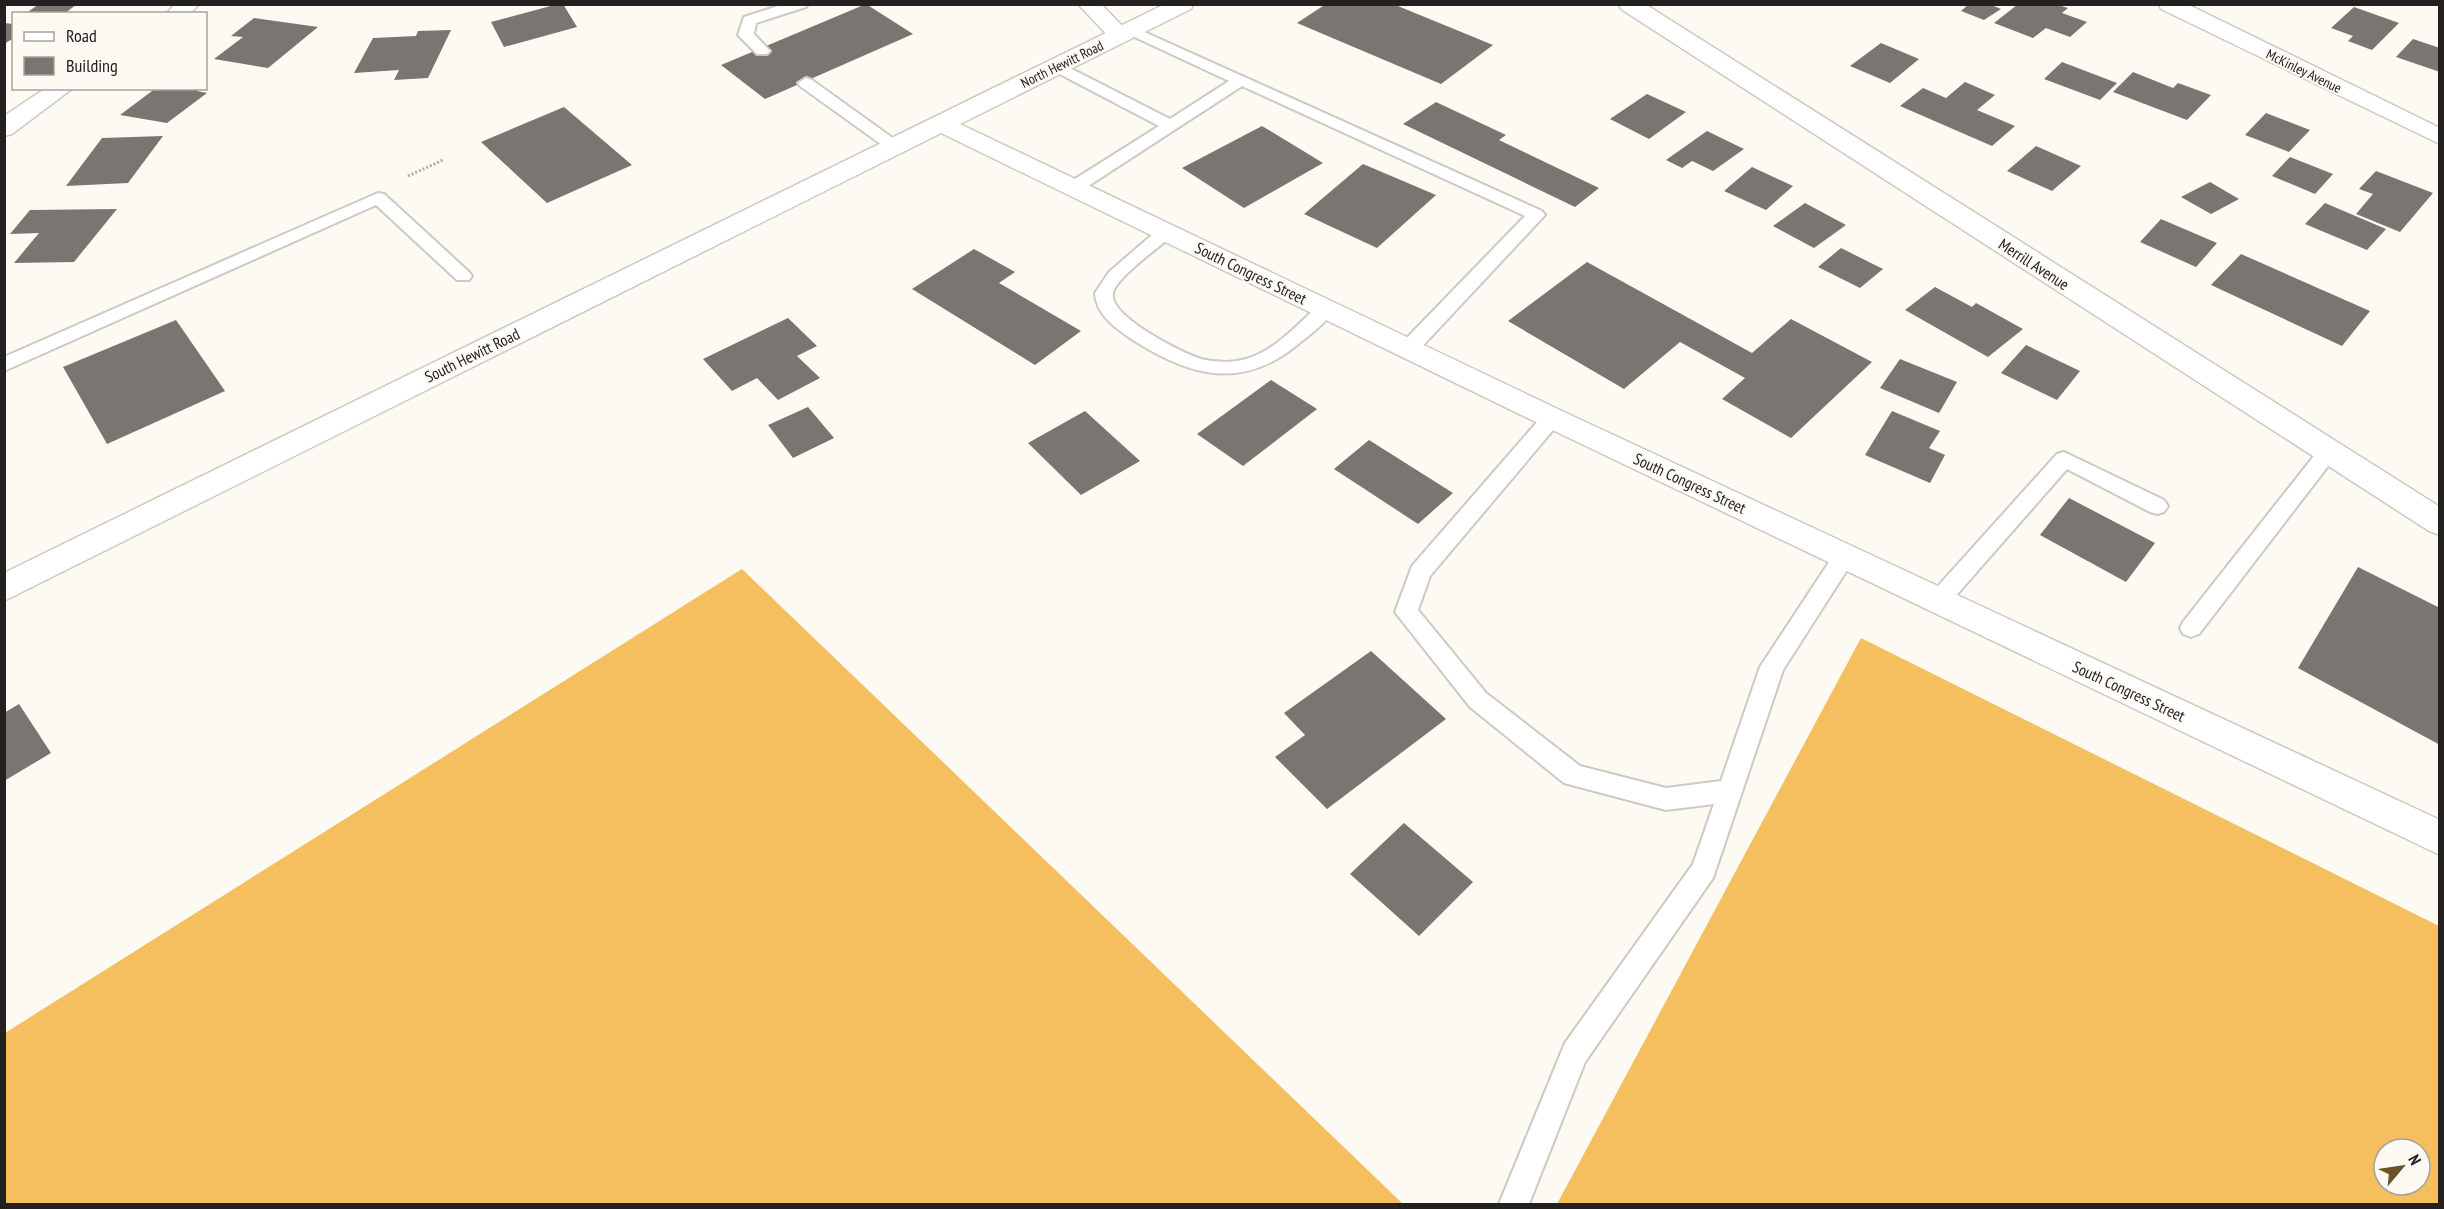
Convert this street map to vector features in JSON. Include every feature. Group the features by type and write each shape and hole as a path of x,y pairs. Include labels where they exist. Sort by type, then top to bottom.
{"street":[{"path":"1088,4 1126,33"},
{"name":"North Hewitt Road","path":"941,124 1183,4"},
{"name":"Merrill Avenue","path":"1629,4 2439,523"},
{"name":"McKinley Avenue","path":"2169,4 2439,137"},
{"path":"4,129 59,90"},
{"name":"South Hewitt Road","path":"4,588 941,124"},
{"name":"South Congress Street","path":"941,124 1552,418 2439,838"}],"lane":[{"path":"762,51 746,36 748,20 801,4"},
{"path":"1126,33 1241,80 1536,215 1408,349"},
{"path":"1057,67 1170,125"},
{"path":"1073,188 1241,80"},
{"path":"806,83 895,147"},
{"path":"4,365 378,198 463,276"},
{"path":"1166,232 1115,276 1104,291 1106,306 1119,322 1192,363 1224,369 1249,365 1272,354 1296,337 1326,309"},
{"path":"1552,418 1420,572 1406,612 1478,700 1573,775 1666,799 1730,791"},
{"path":"2191,628 2328,452"},
{"path":"1938,601 2064,459 2157,506"},
{"path":"1514,1204 1575,1053 1704,870 1772,667 1845,556"}],"shaded area":[{"path":"742,569 1403,1204 5,1204 5,1033"},
{"path":"1861,638 2439,926 2439,1204 1557,1204"}],"building":[{"path":"39,4 77,4 67,12 28,12"},
{"path":"563,4 577,27 504,47 491,22"},
{"path":"866,4 913,34 765,99 721,65"},
{"path":"1326,4 1393,4 1493,45 1441,84 1297,23"},
{"path":"1969,4 1989,4 2001,9 1984,20 1961,11"},
{"path":"2017,5 2058,5 2068,8 2062,13 2087,22 2070,37 2046,28 2033,38 1994,23"},
{"path":"2354,7 2399,23 2372,50 2348,41 2353,36 2331,28"},
{"path":"254,18 318,27 268,68 214,59 243,37 231,36"},
{"path":"4,23 12,24 12,39 4,44"},
{"path":"451,30 428,78 394,80 399,70 354,73 373,38 416,36 418,31"},
{"path":"2413,39 2440,48 2440,72 2396,57"},
{"path":"1881,43 1919,59 1890,83 1850,66"},
{"path":"2062,62 2117,83 2100,100 2044,79"},
{"path":"2133,72 2173,88 2178,83 2211,95 2187,120 2113,92"},
{"path":"1965,82 1995,95 1977,110 2015,126 1992,146 1900,106 1923,88 1946,98"},
{"path":"153,90 198,90 207,93 167,123 120,115"},
{"path":"1647,94 1686,112 1649,139 1610,119"},
{"path":"1436,102 1506,135 1499,140 1599,188 1575,207 1403,124"},
{"path":"564,107 632,165 547,203 481,142"},
{"path":"2266,113 2310,130 2289,152 2245,135"},
{"path":"1262,126 1323,163 1244,208 1182,168"},
{"path":"1707,131 1744,149 1713,171 1692,161 1682,168 1666,160"},
{"path":"163,136 128,183 66,186 102,138"},
{"path":"2036,146 2081,166 2052,191 2007,171"},
{"path":"2290,157 2333,174 2315,194 2272,176"},
{"path":"1363,164 1436,195 1377,248 1304,214"},
{"path":"1752,167 1793,186 1766,210 1724,191"},
{"path":"2376,171 2433,193 2400,232 2356,214 2373,194 2359,189"},
{"path":"2210,182 2239,199 2211,214 2181,197"},
{"path":"1805,203 1846,225 1814,248 1773,226"},
{"path":"2325,203 2386,229 2367,250 2305,224"},
{"path":"117,209 74,262 14,263 39,233 10,234 30,210"},
{"path":"2161,219 2217,243 2196,267 2140,242"},
{"path":"1841,248 1883,269 1860,288 1818,267"},
{"path":"974,249 1015,272 999,283 1081,331 1035,365 912,289"},
{"path":"2241,254 2370,311 2342,346 2211,285"},
{"path":"1587,262 1752,353 1791,319 1872,362 1791,438 1722,399 1745,378 1680,342 1624,389 1508,321"},
{"path":"1935,287 1972,307 1976,303 2023,329 1988,357 1905,310"},
{"path":"788,318 817,346 797,356 820,378 778,400 757,378 732,391 703,359"},
{"path":"176,320 225,391 107,444 63,367"},
{"path":"2026,345 2080,371 2057,400 2001,373"},
{"path":"1900,359 1957,382 1939,413 1880,388"},
{"path":"1271,380 1317,409 1243,466 1197,434"},
{"path":"808,407 834,438 793,458 768,425"},
{"path":"1085,411 1140,461 1081,495 1028,443"},
{"path":"1892,411 1940,431 1929,448 1945,455 1930,483 1865,455"},
{"path":"1369,440 1453,493 1418,524 1334,469"},
{"path":"2069,498 2155,543 2126,582 2040,535"},
{"path":"2358,567 2440,608 2440,745 2298,668"},
{"path":"1371,651 1446,719 1327,809 1275,757 1305,735 1284,713"},
{"path":"19,704 51,753 4,781 4,713"},
{"path":"1404,823 1473,882 1419,936 1350,874"}]}
